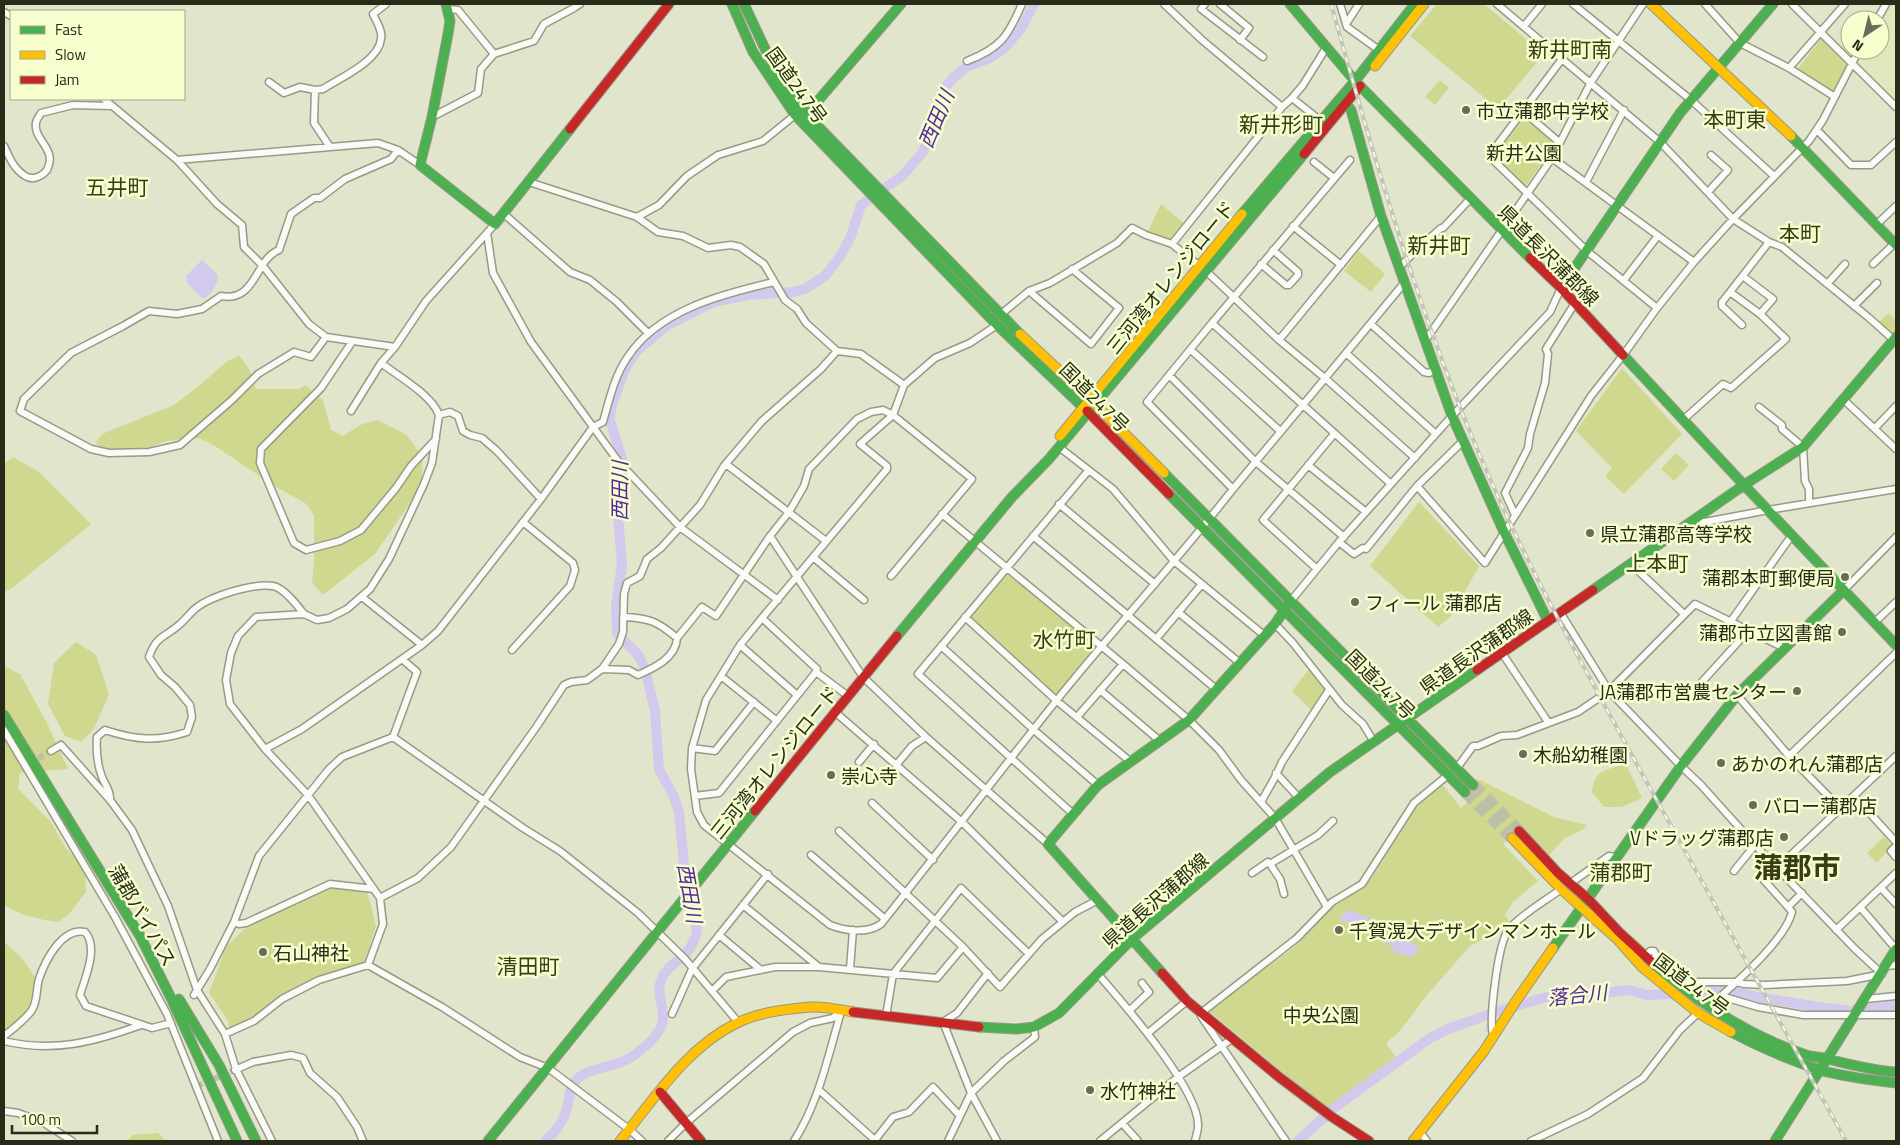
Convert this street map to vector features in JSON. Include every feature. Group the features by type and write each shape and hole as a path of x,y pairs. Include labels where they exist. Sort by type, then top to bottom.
{"main road":[{"path":"448,7 450,21 448,34 432,118 420,165 495,224 667,4"},
{"name":"国道247号","path":"732,4 753,52 800,117 864,188 997,325 1086,410 1465,792"},
{"name":"国道247号","path":"744,4 775,70 800,117 874,184 1000,315 1093,402 1473,785"},
{"path":"800,117 901,4"},
{"name":"県道長沢蒲郡線","path":"1034,1028 1058,1013 1133,938 1330,772 1744,485 1561,288 1470,199 1357,83 1290,4"},
{"path":"1357,83 1378,50 1415,4"},
{"path":"1357,83 1424,4"},
{"path":"1651,4 1804,148 1896,244"},
{"path":"1561,288 1669,127 1773,4"},
{"name":"三河湾オレンジロード","path":"1202,269 1346,104 1357,83"},
{"name":"三河湾オレンジロード","path":"1012,497 1013,493 1093,402 1321,121 1357,83"},
{"path":"1346,104 1351,110 1381,216 1462,442 1548,621"},
{"path":"1895,340 1803,447 1744,485 1896,645"},
{"name":"三河湾オレンジロード","path":"488,1141 730,844 863,677 1012,497 1059,447 1086,410"},
{"path":"1413,1141 1484,1051 1507,1014 1582,908 1615,857 1681,766 1737,695 1844,590"},
{"path":"1290,602 1265,636 1189,720 1098,786 1072,813 1048,844 1187,1001 1280,1077 1332,1117 1369,1141"},
{"name":"蒲郡バイパス","path":"4,715 140,936 171,998 237,1141"},
{"name":"蒲郡バイパス","path":"4,722 145,956 220,1110 232,1141"},
{"name":"国道247号","path":"1519,831 1651,963 1695,999 1715,1012 1760,1036 1809,1056 1828,1059 1859,1068 1896,1072"},
{"name":"国道247号","path":"1512,838 1561,889 1618,940 1642,967 1698,1013 1755,1046 1821,1070 1858,1078 1896,1083"},
{"path":"140,936 219,1065 256,1141"},
{"path":"1775,1141 1896,949"},
{"path":"620,1141 687,1059 699,1048 712,1037 738,1022 765,1013 813,1007 993,1029 1034,1028"},
{"path":"660,1092 701,1141"},
{"path":"220,1110 228,1141"}],"street":[{"path":"269,82 284,93 300,87 315,90 323,89 368,61 376,52 382,39 380,29 373,14 386,4"},
{"path":"432,118 478,94 481,69 494,54 534,41 544,24 580,4"},
{"path":"967,61 986,54 1000,43 1022,4"},
{"path":"1164,4 1202,40 1282,107"},
{"path":"1205,4 1201,9 1263,58"},
{"path":"1220,4 1248,28 1240,40"},
{"path":"1340,4 1347,27 1378,50"},
{"path":"1346,24 1359,4"},
{"path":"1497,4 1660,142 1733,219 1768,242 1782,247 1895,340"},
{"path":"1524,26 1542,4"},
{"path":"1574,4 1691,100 1774,176"},
{"path":"1425,341 1552,158 1591,82 1643,4"},
{"path":"1705,4 1740,43 1789,68 1835,97"},
{"path":"1792,4 1896,108"},
{"path":"1789,68 1845,4"},
{"path":"448,7 458,10 494,54"},
{"path":"1172,244 1282,107 1292,98 1326,48"},
{"path":"1562,59 1489,156 1587,251 1657,308"},
{"path":"1417,486 1485,563 1591,396 1694,262 1774,176 1804,148 1817,130 1854,60"},
{"path":"315,90 314,123 330,146"},
{"path":"1292,98 1321,121"},
{"path":"105,100 176,160 217,204 242,225 244,247 263,266 309,324 326,338 395,347"},
{"path":"4,146 14,166 21,173 34,178 42,175 48,166 50,157 37,132 36,123 41,113 73,105 111,106"},
{"path":"1586,182 1624,110"},
{"path":"1523,111 1559,142"},
{"path":"637,217 659,205 687,176 718,155 764,141 800,117"},
{"path":"1817,130 1851,165 1870,165 1896,142"},
{"path":"176,160 378,143 398,150 420,165"},
{"path":"326,338 311,357 294,352 258,374 232,400 180,445 149,452 109,453 91,449 20,411 24,399 71,352 149,311 177,314 202,310 221,296 230,298 248,288 271,253 279,250 291,214 314,198 320,198 345,180 392,159 398,150"},
{"path":"1708,192 1728,170 1711,155"},
{"path":"1552,158 1694,262"},
{"path":"1233,489 1147,402 1350,160"},
{"path":"1314,162 1334,178"},
{"path":"529,182 637,217 658,232 683,236 708,248 732,245 740,247 764,264 784,298 800,312 806,323 837,351 861,354 904,385"},
{"path":"1400,267 1414,251 1426,243 1441,228 1444,228 1470,199"},
{"path":"1876,225 1896,206"},
{"path":"504,214 570,272 590,280 617,302 648,333"},
{"path":"1279,340 1381,216"},
{"path":"351,411 381,364 395,347 426,301 495,224"},
{"path":"1293,226 1341,265"},
{"path":"1000,315 1029,291 1050,283 1117,243 1132,228 1172,244 1234,296 1279,340 1326,379 1414,458"},
{"path":"487,233 493,273 526,333 619,462 680,527 778,600"},
{"path":"1624,280 1657,236"},
{"path":"1742,325 1722,306 1722,302 1744,276 1768,242"},
{"path":"1873,264 1896,244"},
{"path":"1261,264 1286,285 1298,275 1298,272 1273,250"},
{"path":"1828,283 1845,264"},
{"path":"1029,291 1091,344 1118,308 1072,269"},
{"path":"1744,276 1773,299 1760,314"},
{"path":"265,749 302,729 422,645 438,631 541,499 593,427 603,422 605,409 628,356 648,333 686,310 725,294 774,282"},
{"path":"997,325 970,343 935,358 904,385 893,415 860,444 887,466 887,469 740,646 706,700 692,748 691,769 694,796 697,812 704,825 830,925 853,930 876,928 885,919 1057,700 1203,528 1280,431 1304,406 1405,282"},
{"path":"1854,306 1878,283"},
{"path":"1290,602 1341,540 1414,458 1550,312 1561,288"},
{"path":"1684,419 1723,384 1731,388 1786,339 1760,314 1730,292"},
{"path":"1515,515 1505,493 1528,448 1530,434 1545,383 1548,354 1546,350 1575,303"},
{"path":"1212,323 1391,484"},
{"path":"1371,324 1424,372 1429,373 1436,370"},
{"path":"352,342 321,388 261,449 260,463 294,544 306,550 340,541 361,530 396,488 411,466 437,438"},
{"path":"1191,350 1280,431"},
{"path":"380,898 418,878 450,847 537,726 564,685 570,682 586,680 602,669 619,644 623,632 626,583 640,576 647,559 661,548 700,505 726,464 762,421 821,369 837,351"},
{"path":"1347,354 1436,434"},
{"path":"368,965 383,924 380,898 308,795 265,749 230,704 226,680 231,654 238,636 256,617 304,614 317,620 329,618 347,609 362,597 382,572 432,463 439,415 437,408 429,399 381,364"},
{"path":"1170,375 1256,462 1354,554 1363,548 1366,549 1417,486 1462,442"},
{"path":"1844,400 1896,449"},
{"path":"1875,428 1896,406"},
{"path":"1759,407 1782,425 1782,429 1803,447 1805,481 1809,492 1809,503"},
{"path":"602,669 629,670 640,674 658,666 675,649 678,638 702,607 716,616 770,536 789,512 804,486 808,469 857,419 871,412 882,410 893,415 972,479 891,576"},
{"path":"439,415 450,412 458,416 463,431 482,438 487,442 541,499"},
{"path":"1317,569 1263,520 1334,434"},
{"path":"1059,447 1113,489 1174,561 1265,636"},
{"path":"726,464 826,541"},
{"path":"1308,464 1366,512"},
{"path":"1072,813 918,674 1088,470"},
{"path":"1694,520 1705,522 1809,503 1896,490"},
{"path":"1059,504 1154,584"},
{"path":"942,514 1189,720 1219,750 1241,780 1275,818 1327,907"},
{"path":"512,650 570,586 575,570 573,563 523,522"},
{"path":"1731,621 1792,535"},
{"path":"770,536 863,677 926,737 1048,844"},
{"path":"1033,536 1216,689"},
{"path":"1844,590 1896,537"},
{"path":"813,557 864,600"},
{"path":"1630,563 1684,614"},
{"path":"1156,639 1202,584"},
{"path":"110,800 110,794 102,777 96,751 97,737 105,730 141,740 175,736 187,732 192,717 190,705 176,687 161,675 149,657 153,644 179,625 197,607 246,587 274,586 295,601 304,614"},
{"path":"362,597 422,645"},
{"path":"1875,622 1896,602"},
{"path":"1457,768 1473,746 1478,746 1501,736 1518,735 1578,712 1609,691 1695,604 1784,648"},
{"path":"1178,612 1240,663"},
{"path":"1560,612 1609,691 1681,766 1702,785 1755,845 1836,930 1884,970"},
{"path":"623,617 644,618 662,625 678,638"},
{"path":"965,617 1057,700 1131,762"},
{"path":"762,618 817,669 816,672 848,696"},
{"path":"1275,624 1293,643 1329,690 1363,724 1374,742"},
{"path":"1691,694 1749,630"},
{"path":"740,646 797,696"},
{"path":"941,646 1098,786"},
{"path":"1502,653 1548,722"},
{"path":"1789,756 1896,653"},
{"path":"196,993 234,922 259,856 308,795 342,757 392,737 416,672 402,659"},
{"path":"1077,717 1123,664"},
{"path":"694,796 718,793 816,672"},
{"path":"722,676 776,721"},
{"path":"1100,690 1160,741"},
{"path":"1260,802 1282,762 1329,690"},
{"path":"1737,695 1789,756 1840,808"},
{"path":"692,748 715,751 754,702"},
{"path":"835,712 962,822 1063,922"},
{"path":"4,730 116,917 171,1023 218,1141"},
{"path":"392,737 583,869 638,913 685,959 738,1022"},
{"path":"896,764 912,746 926,737"},
{"path":"859,762 874,744"},
{"path":"51,750 61,745 110,800 132,830 168,906 196,993 225,1034 236,1070 272,1141"},
{"path":"1777,868 1896,756"},
{"path":"1276,773 1299,798"},
{"path":"1286,1141 1198,1011 1297,938 1327,907 1362,884 1414,803 1448,775"},
{"path":"1854,796 1896,842"},
{"path":"872,803 933,860"},
{"path":"1252,872 1268,862 1270,864 1318,834 1333,821"},
{"path":"838,830 963,947 1000,986 1042,939 1075,912 1098,900"},
{"path":"1734,871 1755,845"},
{"path":"1896,846 1891,851 1896,856"},
{"path":"810,855 885,919"},
{"path":"1575,880 1609,856 1615,857"},
{"path":"1270,864 1280,879 1284,894"},
{"path":"1836,930 1896,873"},
{"path":"672,1014 692,969 768,874"},
{"path":"1762,878 1792,912 1790,920 1772,945 1721,996 1758,1007 1804,1016 1896,1015"},
{"path":"234,922 239,924 246,923 330,884 374,890"},
{"path":"886,1016 892,974 961,888 1029,954"},
{"path":"1881,888 1896,904"},
{"path":"1493,1035 1491,1028 1492,1009 1502,943 1508,930 1521,918 1561,889"},
{"path":"1788,907 1802,893"},
{"path":"743,905 819,967"},
{"path":"1860,907 1896,949"},
{"path":"850,969 853,930"},
{"path":"4,1036 26,1017 33,1008 37,998 40,978 56,947 68,935 78,931 85,932 90,941 91,952 80,995 86,1006 152,1028 171,1023"},
{"path":"718,935 761,970"},
{"path":"712,991 726,978 775,967 850,969 937,978 963,947"},
{"path":"1646,956 1650,951 1654,951 1656,955 1654,959 1679,979 1688,982 1736,982 1744,984 1847,981 1876,974 1896,965"},
{"path":"225,1034 254,1021 282,999 319,980 368,965 442,1007 520,1057 548,1068 642,1141"},
{"path":"988,973 957,1013 943,1022 970,1093 997,1141"},
{"path":"1097,973 1148,1033 1190,1095 1198,1125 1195,1141"},
{"path":"1129,1011 1149,992 1142,983"},
{"path":"1866,999 1896,996"},
{"path":"1148,1033 1187,1001"},
{"path":"668,1141 686,1123 793,1032 810,1024 833,1018 841,1010"},
{"path":"794,1141 803,1127 819,1090 841,1010"},
{"path":"1531,1141 1588,1114 1643,1078 1680,1030 1698,1013"},
{"path":"4,1041 42,1047 71,1045 104,1038 141,1025"},
{"path":"948,1141 970,1093 1004,1061 1035,1037 1034,1028"},
{"path":"1100,1141 1178,1077 1233,1038"},
{"path":"236,1070 253,1062 291,1055 303,1058 310,1074 336,1097 357,1127 363,1141"},
{"path":"819,1090 876,1141 893,1118 909,1112 933,1087 960,1116"},
{"path":"4,1111 18,1113 44,1123 72,1141"},
{"path":"1122,1123 1138,1141"},
{"path":"1420,1132 1427,1141"}],"shaded area":[{"path":"1885,4 1896,4 1896,107 1852,63 1854,60 1890,60 1890,10 1883,10"},
{"path":"202,260 218,275 214,289 203,299 187,283 186,276"},
{"path":"1347,910 1368,917 1377,927 1374,932 1367,931 1359,923 1341,921 1340,918"},
{"path":"1378,929 1394,941 1405,940 1412,942 1419,950 1412,957 1394,952 1392,946 1384,943 1375,934"}],"green space":[{"path":"1437,4 1484,4 1544,54 1498,109 1410,36"},
{"path":"1821,39 1849,67 1835,94 1796,71"},
{"path":"1440,80 1449,88 1435,105 1425,97"},
{"name":"新井公園","path":"1522,117 1553,141 1546,158 1526,186 1495,156"},
{"path":"1161,204 1187,226 1172,244 1146,235"},
{"path":"1359,251 1385,274 1371,292 1344,271"},
{"path":"1889,313 1896,320 1896,332 1893,336 1879,322"},
{"path":"239,355 249,369 256,389 299,389 305,385 323,400 331,430 343,436 360,425 377,420 407,435 423,458 421,487 375,554 323,595 312,583 314,515 305,503 276,487 215,446 199,438 166,441 138,452 109,455 96,443 102,434 174,405 226,362"},
{"path":"1622,368 1682,434 1624,494 1605,476 1612,468 1576,431"},
{"path":"1676,453 1689,465 1674,481 1661,469"},
{"path":"13,457 39,472 91,524 11,589 4,591 4,464"},
{"path":"1419,502 1479,566 1452,615 1438,627 1370,566"},
{"path":"1007,572 1096,648 1056,695 971,619 971,616"},
{"path":"76,642 96,655 109,694 94,729 81,742 65,736 48,704 54,663"},
{"path":"4,666 20,674 47,723 68,769 20,773 18,789 51,822 65,847 85,867 86,892 69,914 58,922 21,914 4,905"},
{"path":"1309,669 1326,689 1313,712 1292,691"},
{"path":"1626,764 1642,798 1622,807 1604,807 1592,792 1595,779 1607,769"},
{"name":"中央公園","path":"1472,778 1482,781 1554,817 1587,825 1584,829 1565,838 1549,855 1522,827 1503,844 1538,881 1513,902 1505,915 1511,924 1470,946 1427,995 1399,1032 1386,1043 1396,1058 1394,1064 1344,1101 1328,1110 1208,1010 1296,946 1333,907 1363,888 1372,878 1416,808 1442,784 1461,808 1482,788"},
{"path":"1884,837 1892,845 1877,863 1867,853"},
{"path":"329,887 367,891 376,926 364,963 316,977 279,996 252,1019 228,1028 229,1022 209,993 226,947 247,926"},
{"path":"4,942 22,958 42,988 25,1014 4,1037"},
{"path":"158,1133 166,1141 127,1141 133,1135"}],"waterway":[{"name":"西田川","path":"545,1141 563,1120 574,1082 586,1073 633,1056 656,1035 663,1019 660,983 667,970 689,949 697,931 684,864 679,812 674,797 659,769 655,711 645,669 638,655 617,633 616,605 622,564 616,493 623,476 623,462 610,420 611,408 624,371 636,352 666,326 713,302 748,295 793,292 805,289 826,275 841,255 851,236 861,205 902,176 923,152 931,133 937,105 943,90 954,77 968,66 990,58 1006,47 1022,27 1034,4"},
{"name":"落合川","path":"1298,1141 1333,1109 1430,1038 1448,1029 1498,1011 1547,997 1584,996 1628,990 1647,995 1702,993 1725,989 1753,996 1851,1011 1896,1006"},
{"path":"1487,1031 1489,1016"}],"tunnel":[{"path":"31,763 51,751"},
{"path":"1473,785 1519,831"},
{"path":"1465,792 1512,838"},
{"path":"197,1086 235,1070"}],"railway":[{"path":"1331,4 1407,261 1452,387 1504,510 1549,601 1597,691 1846,1141"}],"traffic: fast":[{"path":"446,4 450,21 448,34 432,117 420,165 495,224 570,129"},
{"path":"732,4 753,52 795,115 997,325 1087,411"},
{"path":"744,4 788,93 806,114 1020,334"},
{"path":"804,117 901,4"},
{"path":"1242,214 1355,81 1290,4"},
{"path":"1415,4 1355,81 1530,258"},
{"path":"1561,288 1680,113 1773,4"},
{"path":"1346,104 1351,110 1381,216 1452,416 1504,532 1548,621"},
{"path":"1791,136 1896,245"},
{"path":"897,636 1012,497 1049,459 1304,154"},
{"path":"1896,337 1803,447 1744,485 1896,645"},
{"path":"1593,590 1744,485 1623,355"},
{"path":"1164,473 1473,785"},
{"path":"1169,494 1465,792"},
{"path":"1553,948 1681,766 1737,695 1844,590"},
{"path":"1162,973 1048,844 1098,785 1189,720 1275,624 1287,606"},
{"path":"979,1027 1016,1029 1034,1027 1059,1013 1133,938 1330,772 1477,670"},
{"path":"4,715 140,936 171,998 237,1141"},
{"path":"488,1141 755,811"},
{"path":"1775,1141 1896,949"},
{"path":"1655,965 1690,993 1726,1018 1785,1047 1806,1055 1896,1072"},
{"path":"179,999 219,1065 256,1141"},
{"path":"1731,1032 1775,1053 1820,1070 1896,1083"}],"traffic: slow":[{"path":"1375,66 1424,4"},
{"path":"1651,4 1791,136"},
{"path":"1060,436 1242,214"},
{"path":"1020,334 1090,399 1164,473"},
{"path":"1512,838 1561,889 1618,940 1642,967 1698,1013 1731,1032"},
{"path":"1413,1141 1484,1051 1553,948"},
{"path":"620,1141 687,1060 719,1033 737,1023 764,1014 811,1007 853,1012"}],"traffic: jam":[{"path":"570,129 669,4"},
{"path":"1304,154 1360,86"},
{"path":"1530,258 1561,288 1623,355"},
{"path":"1087,411 1169,494"},
{"path":"1477,670 1593,590"},
{"path":"755,811 897,636"},
{"path":"1519,831 1558,873 1589,900 1619,932 1655,965"},
{"path":"1162,973 1187,1001 1279,1077 1332,1117 1369,1141"},
{"path":"853,1012 979,1027"},
{"path":"660,1092 701,1141"}],"place":[{"name":"市立蒲郡中学校","path":"1466,110"},
{"name":"県立蒲郡高等学校","path":"1590,533"},
{"name":"蒲郡本町郵便局","path":"1845,577"},
{"name":"フィール 蒲郡店","path":"1355,602"},
{"name":"蒲郡市立図書館","path":"1842,632"},
{"name":"JA蒲郡市営農センター","path":"1797,691"},
{"name":"木船幼稚園","path":"1523,754"},
{"name":"あかのれん蒲郡店","path":"1721,763"},
{"name":"崇心寺","path":"831,775"},
{"name":"バロー蒲郡店","path":"1753,805"},
{"name":"Vドラッグ蒲郡店","path":"1784,837"},
{"name":"千賀滉大デザインマンホール","path":"1339,930"},
{"name":"石山神社","path":"263,952"},
{"name":"水竹神社","path":"1090,1090"}],"district":[{"name":"新井町南","path":"1570,49"},
{"name":"本町東","path":"1735,119"},
{"name":"新井形町","path":"1281,124"},
{"name":"五井町","path":"117,187"},
{"name":"本町","path":"1800,233"},
{"name":"新井町","path":"1439,245"},
{"name":"上本町","path":"1657,563"},
{"name":"水竹町","path":"1064,639"},
{"name":"蒲郡市","path":"1797,867"},
{"name":"蒲郡町","path":"1621,872"},
{"name":"清田町","path":"528,966"}]}
